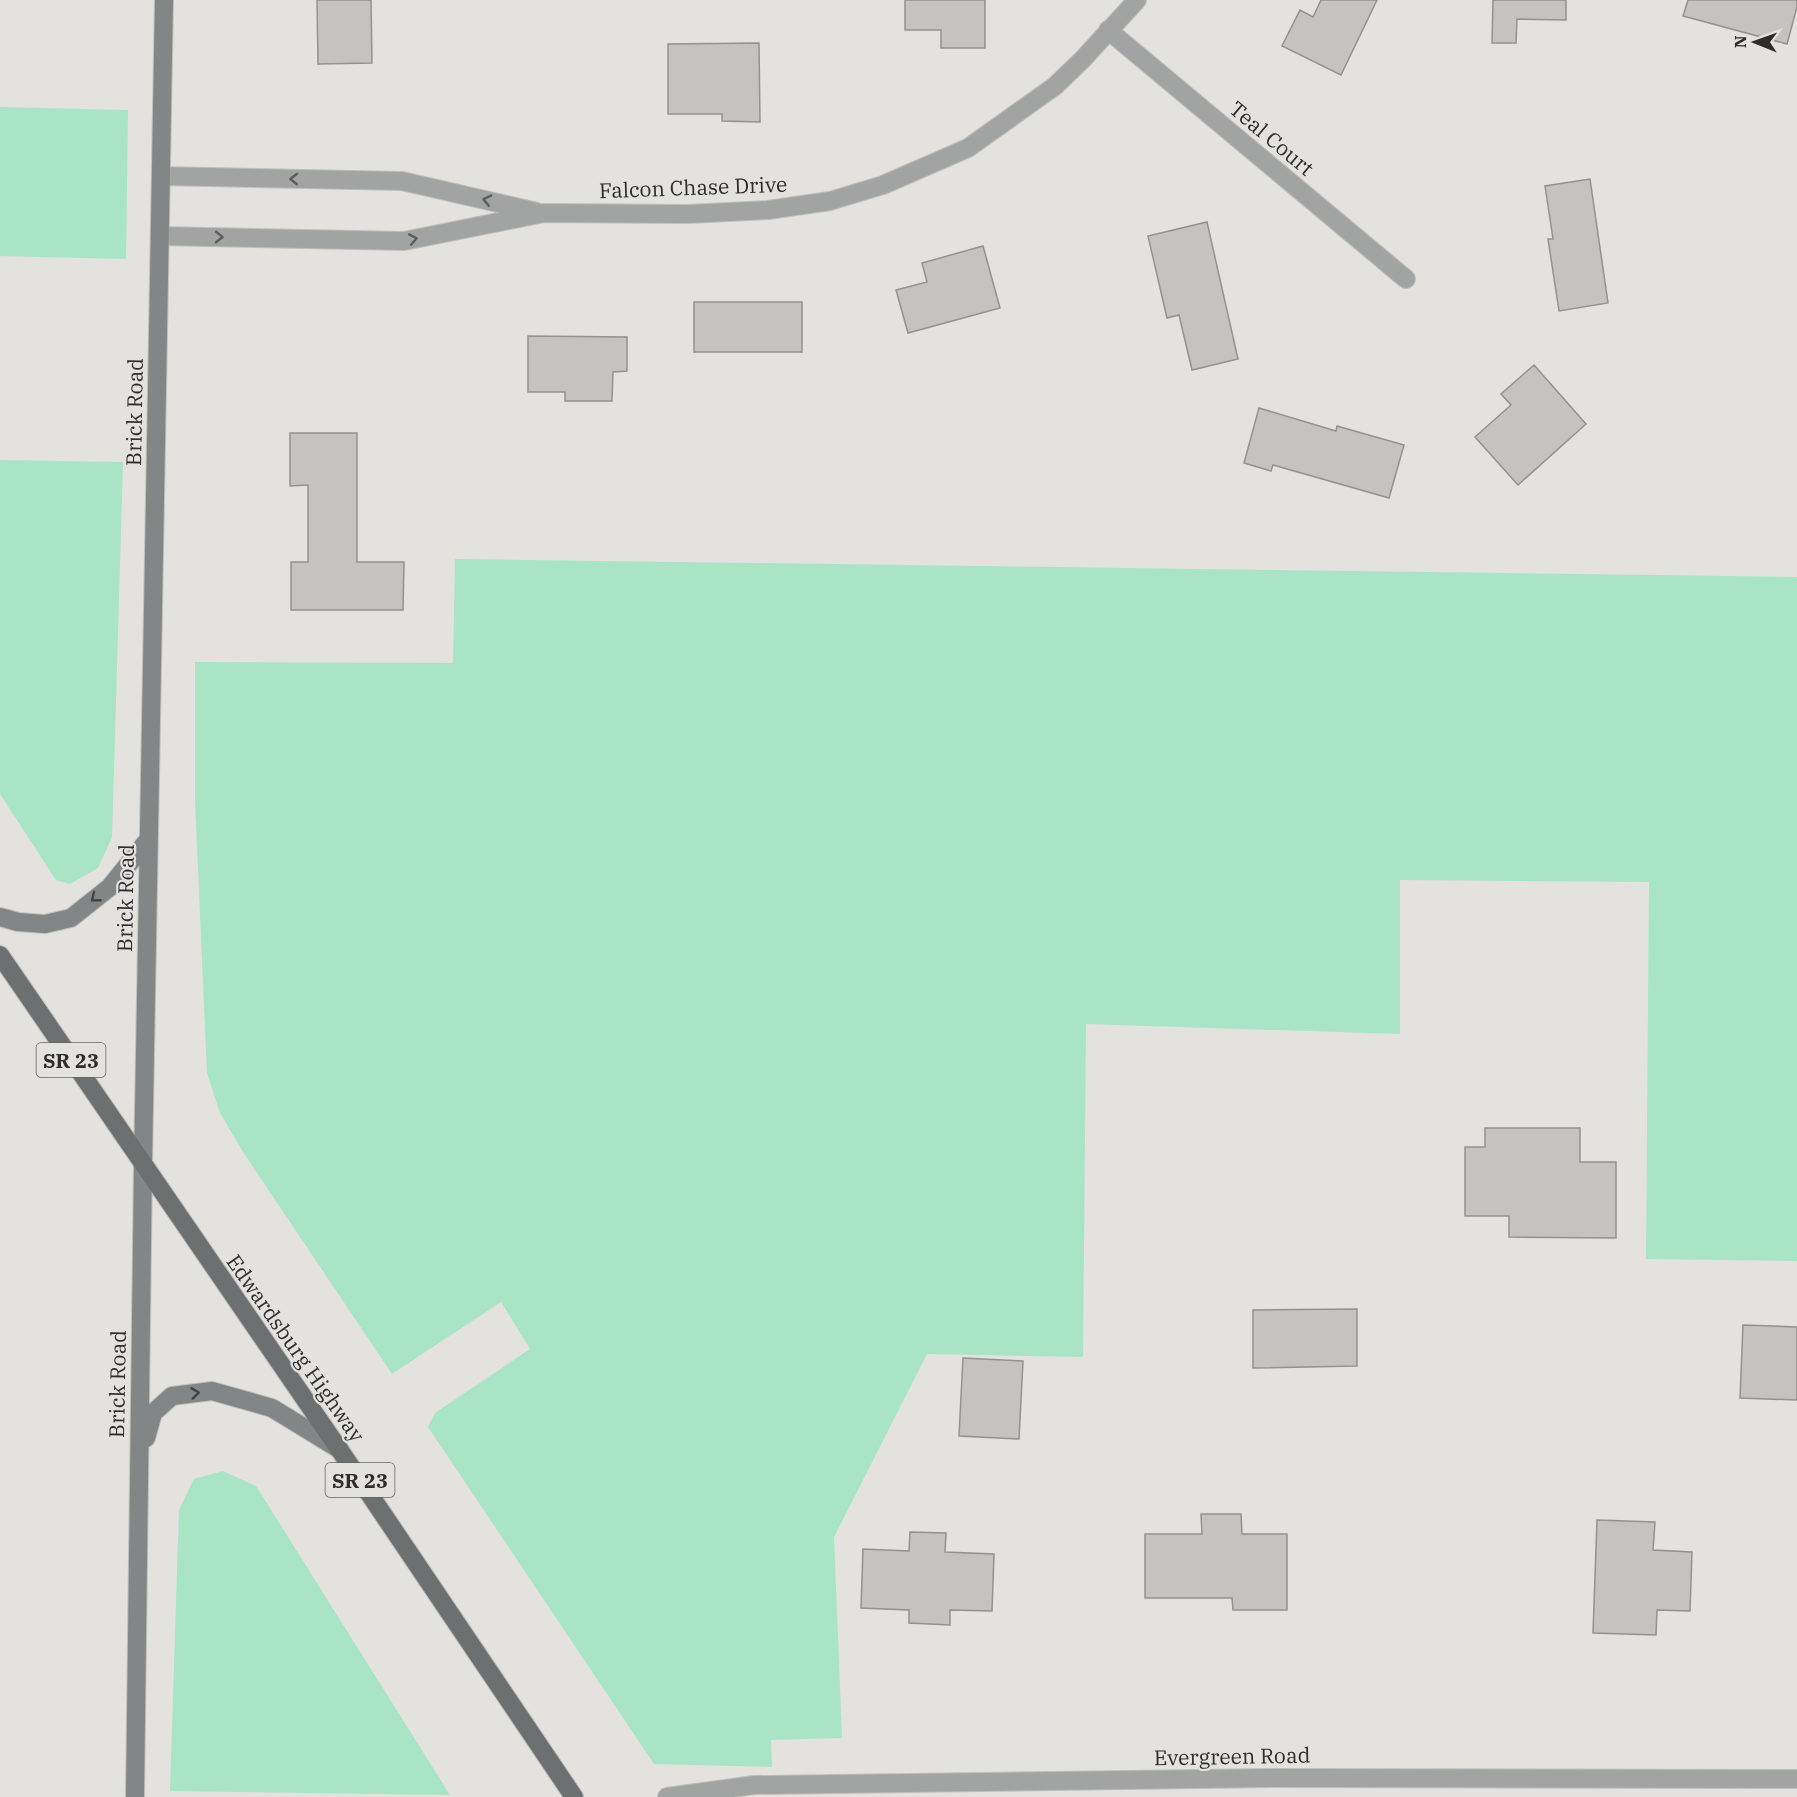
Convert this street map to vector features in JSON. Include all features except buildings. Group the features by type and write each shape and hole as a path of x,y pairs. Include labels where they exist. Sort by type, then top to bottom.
{"main road":[{"name":"Edwardsburg Highway","path":"0,955 339,1449 574,1797"}],"street":[{"name":"Brick Road","path":"135,1797 148,840 164,0"},
{"name":"Falcon Chase Drive","path":"160,236 404,241 544,213 688,214 768,210 830,201 884,185 968,148 1055,86 1137,0"},
{"name":"Teal Court","path":"1108,30 1406,279"},
{"name":"Falcon Chase Drive","path":"161,176 402,181 544,213"},
{"path":"0,916 18,922 45,924 71,918 110,886 148,840"},
{"path":"139,1463 153,1413 172,1396 212,1391 272,1408 339,1449"},
{"name":"Evergreen Road","path":"667,1797 754,1785 1282,1778 1797,1779"}],"green space":[{"path":"0,107 128,110 126,259 0,256"},
{"path":"0,460 123,462 112,837 98,868 70,884 56,880 0,794"},
{"path":"455,559 1797,577 1797,1261 1646,1259 1649,882 1400,880 1400,1034 1086,1024 1083,1357 927,1354 834,1537 842,1738 771,1740 772,1767 654,1764 428,1427 435,1413 530,1349 501,1302 392,1374 243,1152 220,1113 207,1073 195,801 195,662 453,663"},
{"path":"223,1471 256,1486 450,1795 170,1791 179,1510 194,1479"}]}
